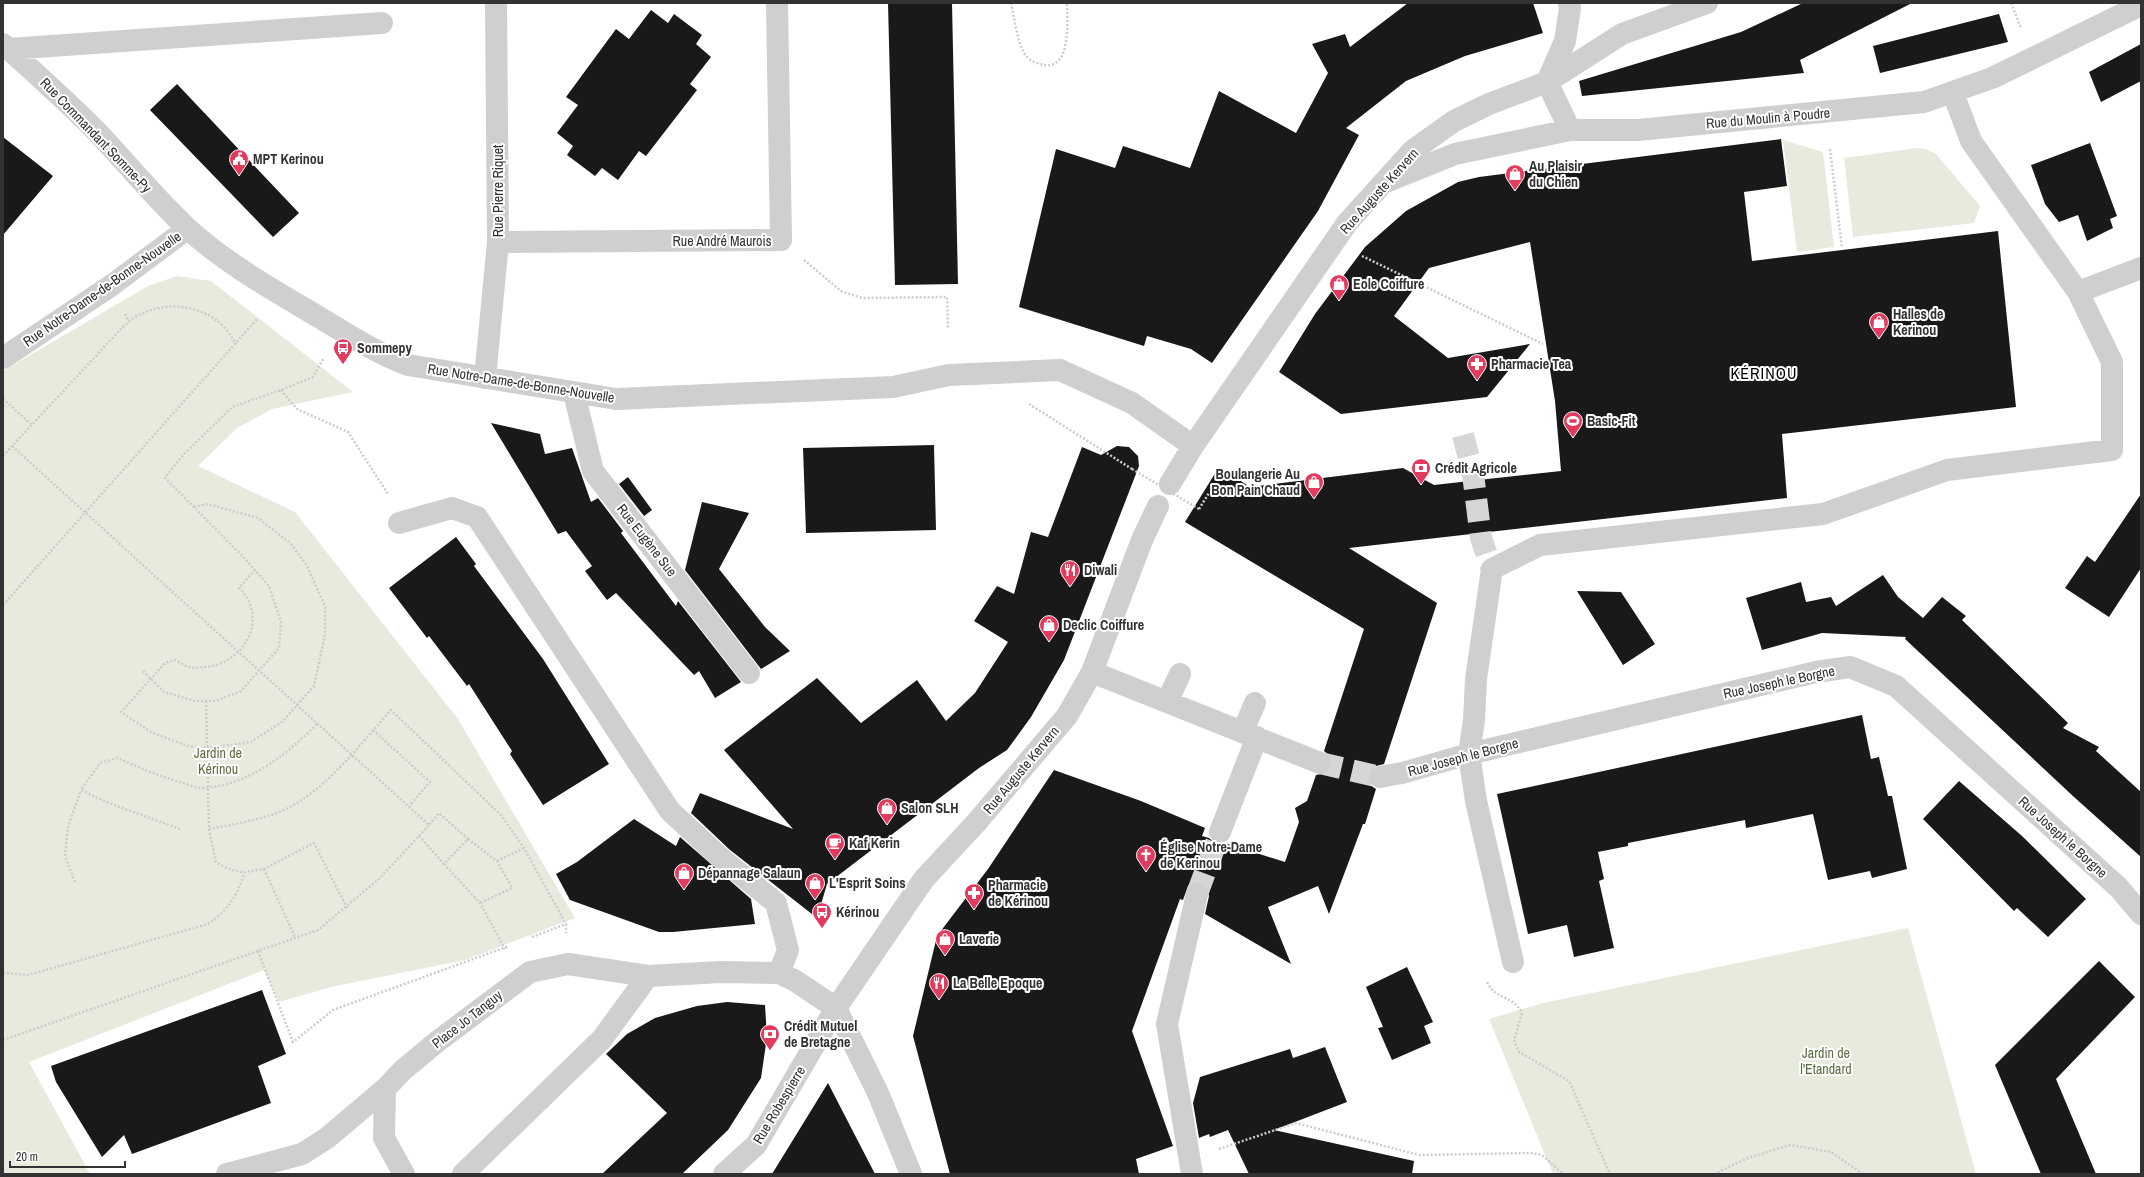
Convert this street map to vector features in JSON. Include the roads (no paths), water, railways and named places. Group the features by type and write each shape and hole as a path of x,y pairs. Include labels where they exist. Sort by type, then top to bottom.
{"street":[{"name":"Rue Pierre Riquet","path":"485,378 498,242 496,3"},
{"name":"Rue André Maurois","path":"498,242 781,240 777,3"},
{"path":"1569,3 1570,8 1565,41 1547,82 1570,130"},
{"name":"Rue Auguste Kervern","path":"1170,484 1193,446 1347,223 1412,151 1454,121 1489,104 1547,82 1622,34 1707,3"},
{"name":"Rue du Moulin à Poudre","path":"1383,183 1454,154 1570,130 1638,130 1924,102 1992,78 2141,5"},
{"path":"6,46 382,23"},
{"name":"Rue Commandant Somme-Py","path":"6,46 65,100 101,136 140,181 187,229"},
{"path":"1513,962 1476,800 1469,754 1474,720 1476,679 1492,569 1540,545 1823,514 1947,470 2112,450 2112,362 2078,292 1971,141 1953,93"},
{"name":"Rue Notre-Dame-de-Bonne-Nouvelle","path":"3,358 112,285 187,229 218,254 282,295 383,355 408,366 616,399 885,388 949,375 1060,370 1132,402 1193,446"},
{"path":"2078,292 2141,268"},
{"name":"Rue Eugène Sue","path":"574,393 593,471 749,673"},
{"name":"Rue Auguste Kervern","path":"836,1008 924,879 976,823 1067,716 1092,672 1142,540 1158,506"},
{"path":"399,523 452,508 477,517 670,811 722,859 776,903 788,950 779,973"},
{"name":"Rue Joseph le Borgne","path":"1380,777 1402,773 1469,754 1816,672 1850,667 1896,686 2119,888 2141,914"},
{"path":"1092,672 1320,763"},
{"path":"1167,702 1180,674"},
{"path":"1220,832 1250,734 1255,703"},
{"path":"1190,1166 1168,1024 1197,894"},
{"name":"Place Jo Tanguy","path":"228,1174 285,1167 327,1138 385,1089 403,1070 438,1041 530,972 568,964 648,976 721,972 779,973 794,980 836,1008"},
{"path":"463,1174 602,1039 648,976"},
{"path":"836,1008 878,1093 911,1174"},
{"name":"Rue Robespierre","path":"724,1174 756,1144 836,1008"},
{"path":"385,1089 384,1138 404,1174"}],"tunnel":[{"path":"1463,435 1473,474 1481,538 1492,569"},
{"path":"1320,763 1380,777"},
{"path":"1197,894 1220,832"}],"place":[{"name":"MPT Kerinou","path":"239,176"},
{"name":"Au Plaisir du Chien","path":"1515,191"},
{"name":"Eole Coiffure","path":"1339,301"},
{"name":"Halles de Kerinou","path":"1879,339"},
{"name":"Sommepy","path":"343,365"},
{"name":"Pharmacie Tea","path":"1477,381"},
{"name":"Basic-Fit","path":"1573,438"},
{"name":"Crédit Agricole","path":"1421,485"},
{"name":"Boulangerie Au Bon Pain Chaud","path":"1314,499"},
{"name":"Diwali","path":"1070,587"},
{"name":"Declic Coiffure","path":"1049,642"},
{"name":"Salon SLH","path":"887,825"},
{"name":"Kaf Kerin","path":"835,860"},
{"name":"Église Notre-Dame de Kerinou","path":"1146,872"},
{"name":"Dépannage Salaun","path":"684,890"},
{"name":"L'Esprit Soins","path":"815,900"},
{"name":"Pharmacie de Kérinou","path":"974,910"},
{"name":"Kérinou","path":"822,929"},
{"name":"Laverie","path":"945,956"},
{"name":"La Belle Epoque","path":"939,1000"},
{"name":"Crédit Mutuel de Bretagne","path":"770,1051"}],"district":[{"name":"KÉRINOU","path":"1764,373"}],"park label":[{"name":"Jardin de Kérinou","path":"218,762"},
{"name":"Jardin de l'Etandard","path":"1826,1062"}]}
